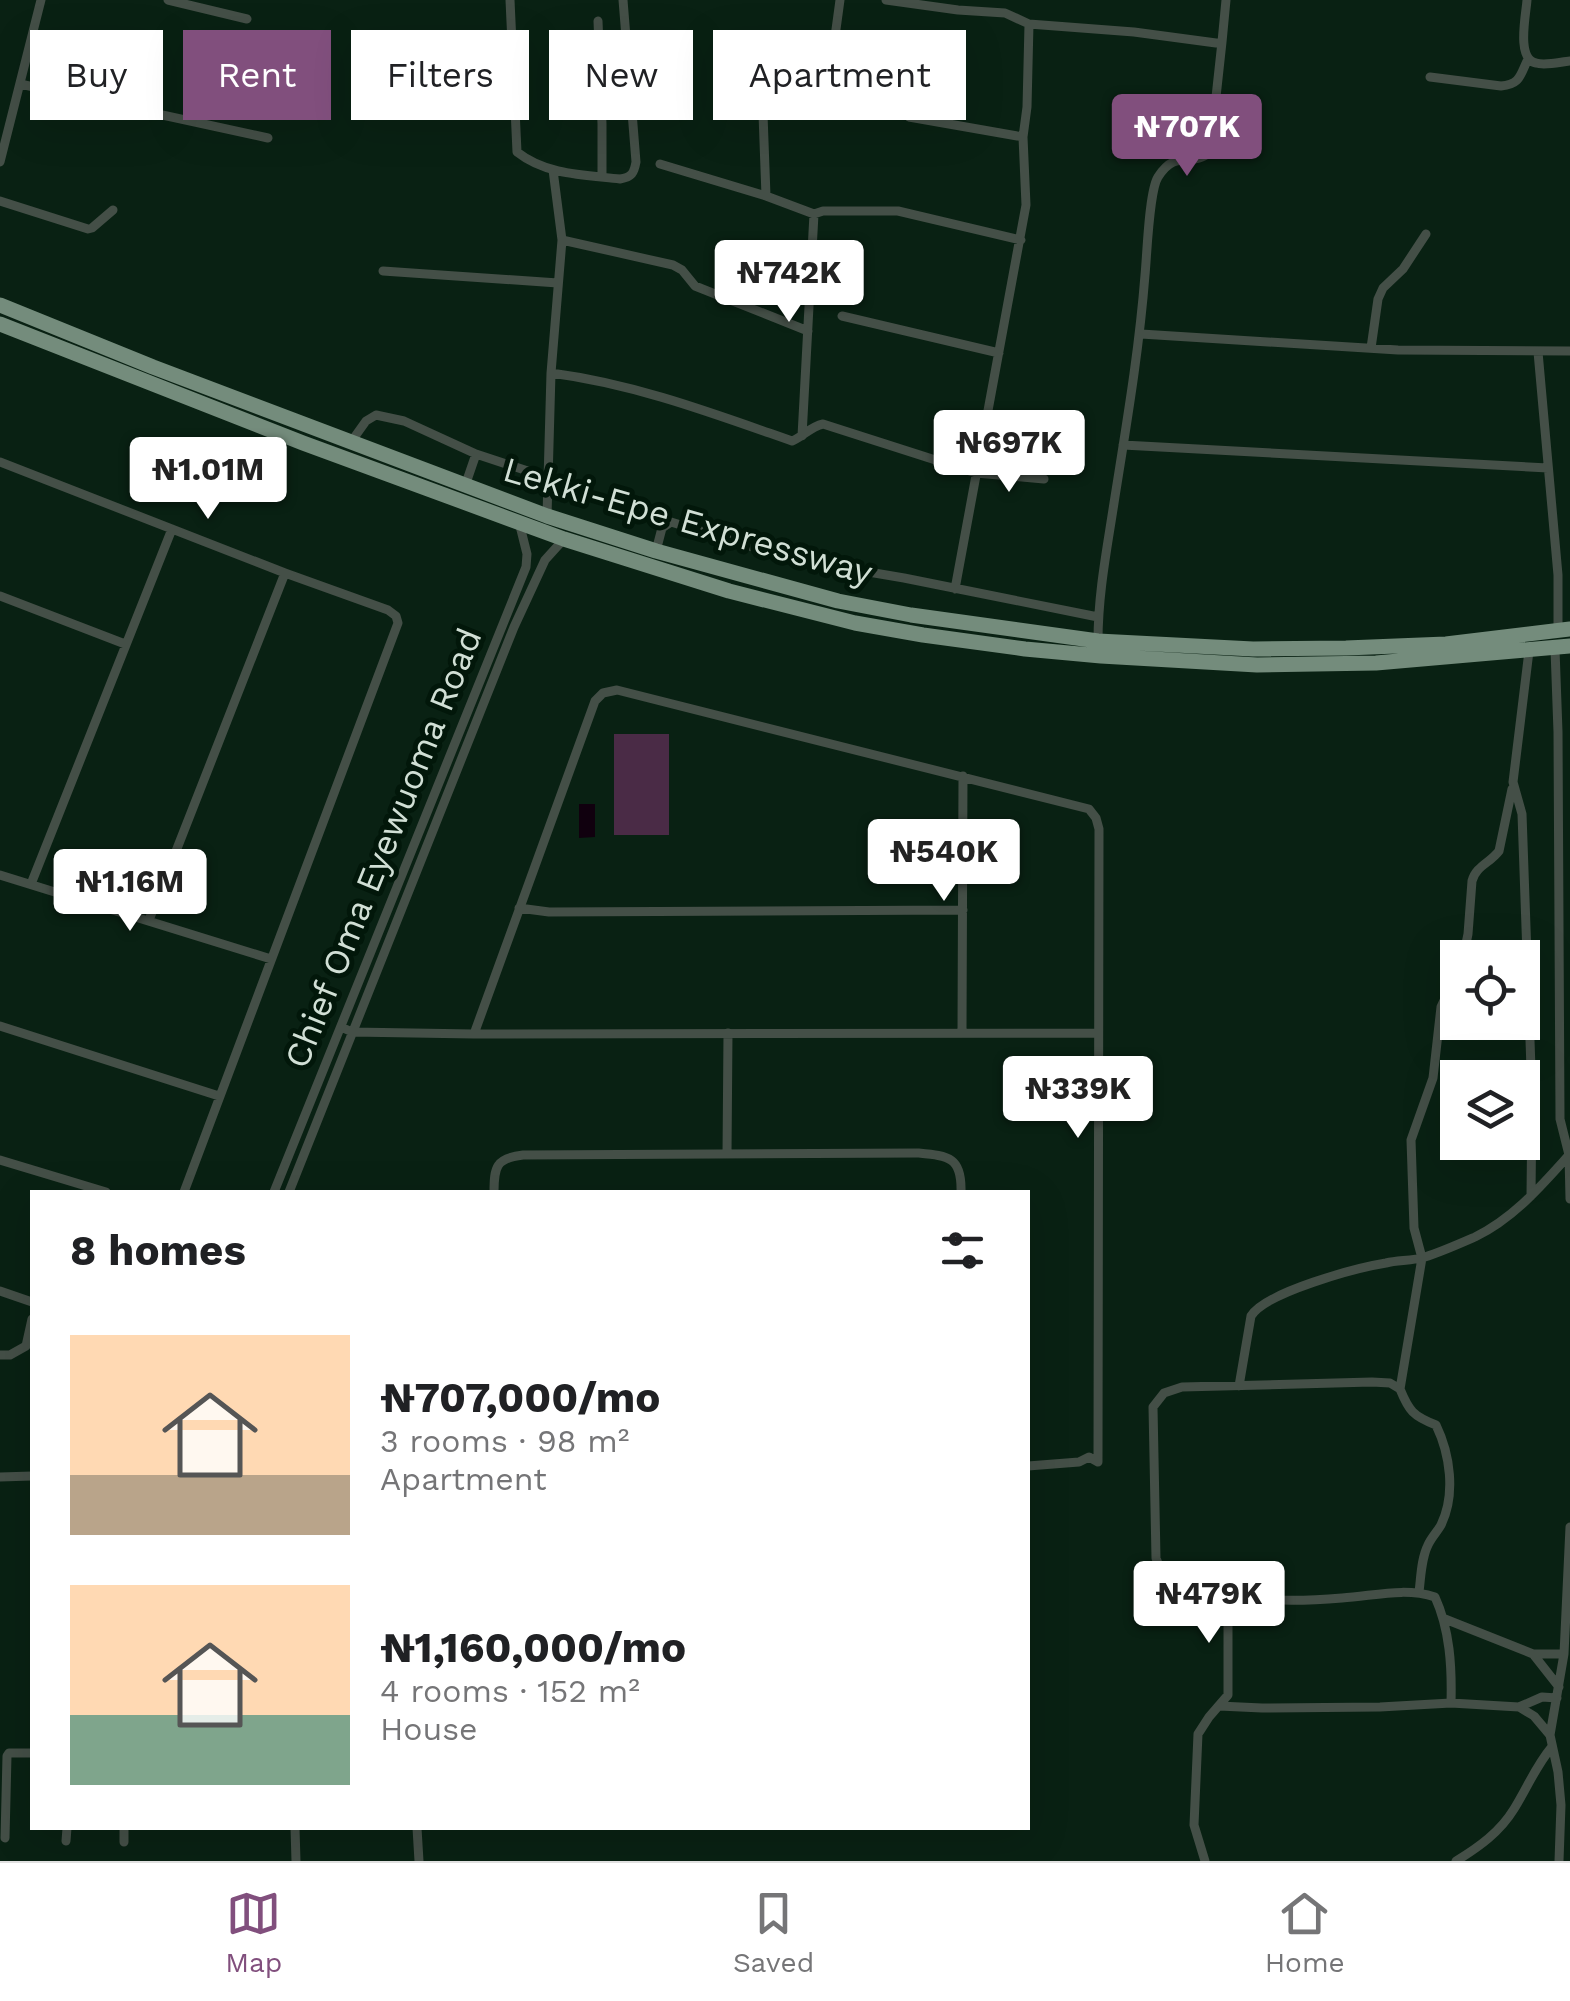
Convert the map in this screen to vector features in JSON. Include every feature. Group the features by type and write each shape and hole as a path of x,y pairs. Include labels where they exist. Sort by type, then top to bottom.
{"highway":[{"name":"Lekki-Epe Expressway","path":"0,305 303,442 564,539 729,591 855,623 1024,648 1257,665 1376,663 1562,648"},
{"name":"Lekki-Epe Expressway","path":"0,324 351,442 546,516 838,601 1098,641 1253,648 1446,644 1564,630"}],"street":[{"path":"0,162 41,0"},
{"path":"168,0 247,19"},
{"path":"510,0 516,152 553,170 628,178 636,162 623,0"},
{"path":"836,30 840,0"},
{"path":"886,0 1005,13 1029,24 1222,42"},
{"path":"1098,641 1098,617 1140,334 1156,181 1175,161 1204,158 1210,152 1226,0"},
{"path":"1527,0 1523,51 1528,59 1536,64 1570,61"},
{"path":"598,22 602,177"},
{"path":"955,589 1026,205 1024,138 1029,24"},
{"path":"1430,76 1511,85 1518,81 1528,59"},
{"path":"20,84 268,138"},
{"path":"763,120 766,196"},
{"path":"925,120 1024,138"},
{"path":"660,164 814,214 898,211 1021,240"},
{"path":"546,516 551,373 562,240 553,170"},
{"path":"0,201 88,230 113,210"},
{"path":"802,437 814,214"},
{"path":"1371,348 1383,288 1403,269 1426,234"},
{"path":"562,240 673,265 695,286 808,331"},
{"path":"383,271 558,284"},
{"path":"842,316 999,353"},
{"path":"1140,334 1371,348 1570,351"},
{"path":"1538,352 1564,630"},
{"path":"551,373 631,388 792,440 823,424 976,473 1044,479"},
{"path":"351,442 366,421 376,415 404,420 476,454 548,478"},
{"path":"1123,445 1548,468"},
{"path":"465,486 476,454"},
{"path":"0,462 388,610 398,623 185,1190"},
{"name":"Chief Oma Eyewuoma Road","path":"275,1190 526,567 519,522"},
{"path":"656,551 662,528 671,522 792,559 1098,617"},
{"path":"31,884 172,529"},
{"name":"Chief Oma Eyewuoma Road","path":"289,1190 514,627 545,560 564,539"},
{"path":"149,920 284,573"},
{"path":"0,596 125,644"},
{"path":"1046,632 1049,609"},
{"path":"1562,648 1558,732 1560,1118 1570,1155 1570,1200"},
{"path":"1467,940 1474,873 1499,851 1502,842 1529,650"},
{"path":"474,1034 595,701 603,694 617,690 1089,809 1099,829 1098,1462 1090,1457 1079,1462 1030,1466"},
{"path":"962,1033 963,776"},
{"path":"1513,782 1522,814 1532,1096 1531,1196"},
{"path":"0,875 271,959"},
{"path":"519,908 549,912 963,910"},
{"path":"1400,1389 1422,1258 1414,1228 1411,1140 1433,1078 1440,1016"},
{"path":"0,1026 220,1096"},
{"path":"342,1027 352,1032 474,1034 1098,1033"},
{"path":"727,1154 728,1033"},
{"path":"494,1190 496,1171 507,1156 918,1153 953,1160 959,1168 961,1190"},
{"path":"1239,1386 1256,1307 1302,1286 1383,1263 1422,1258 1475,1237 1502,1222 1570,1155"},
{"path":"0,1160 99,1190"},
{"path":"0,1291 30,1301"},
{"path":"0,1356 26,1346 30,1328"},
{"path":"1419,1592 1428,1545 1442,1524 1449,1497 1448,1463 1436,1425 1408,1408 1400,1389 1390,1382 1182,1388 1164,1393 1153,1408 1156,1558 1162,1576 1173,1584 1228,1596 1284,1601 1419,1592 1435,1597 1445,1619 1452,1703"},
{"path":"0,1477 30,1476"},
{"path":"1559,1861 1561,1805 1550,1735 1564,1654 1570,1527"},
{"path":"1205,1861 1194,1825 1198,1734 1228,1695 1228,1596"},
{"path":"1445,1619 1533,1654 1564,1654"},
{"path":"1533,1654 1558,1693"},
{"path":"1219,1706 1519,1706 1558,1693"},
{"path":"1519,1706 1550,1735"},
{"path":"1456,1861 1484,1844 1512,1812 1551,1748"},
{"path":"5,1838 8,1756 30,1753"},
{"path":"66,1841 67,1830"},
{"path":"124,1830 124,1842"},
{"path":"295,1830 296,1861"},
{"path":"417,1830 418,1861"}],"shaded area":[{"path":"614,734 669,734 669,835 614,835"},
{"path":"579,804 595,804 595,837 579,838"}]}
